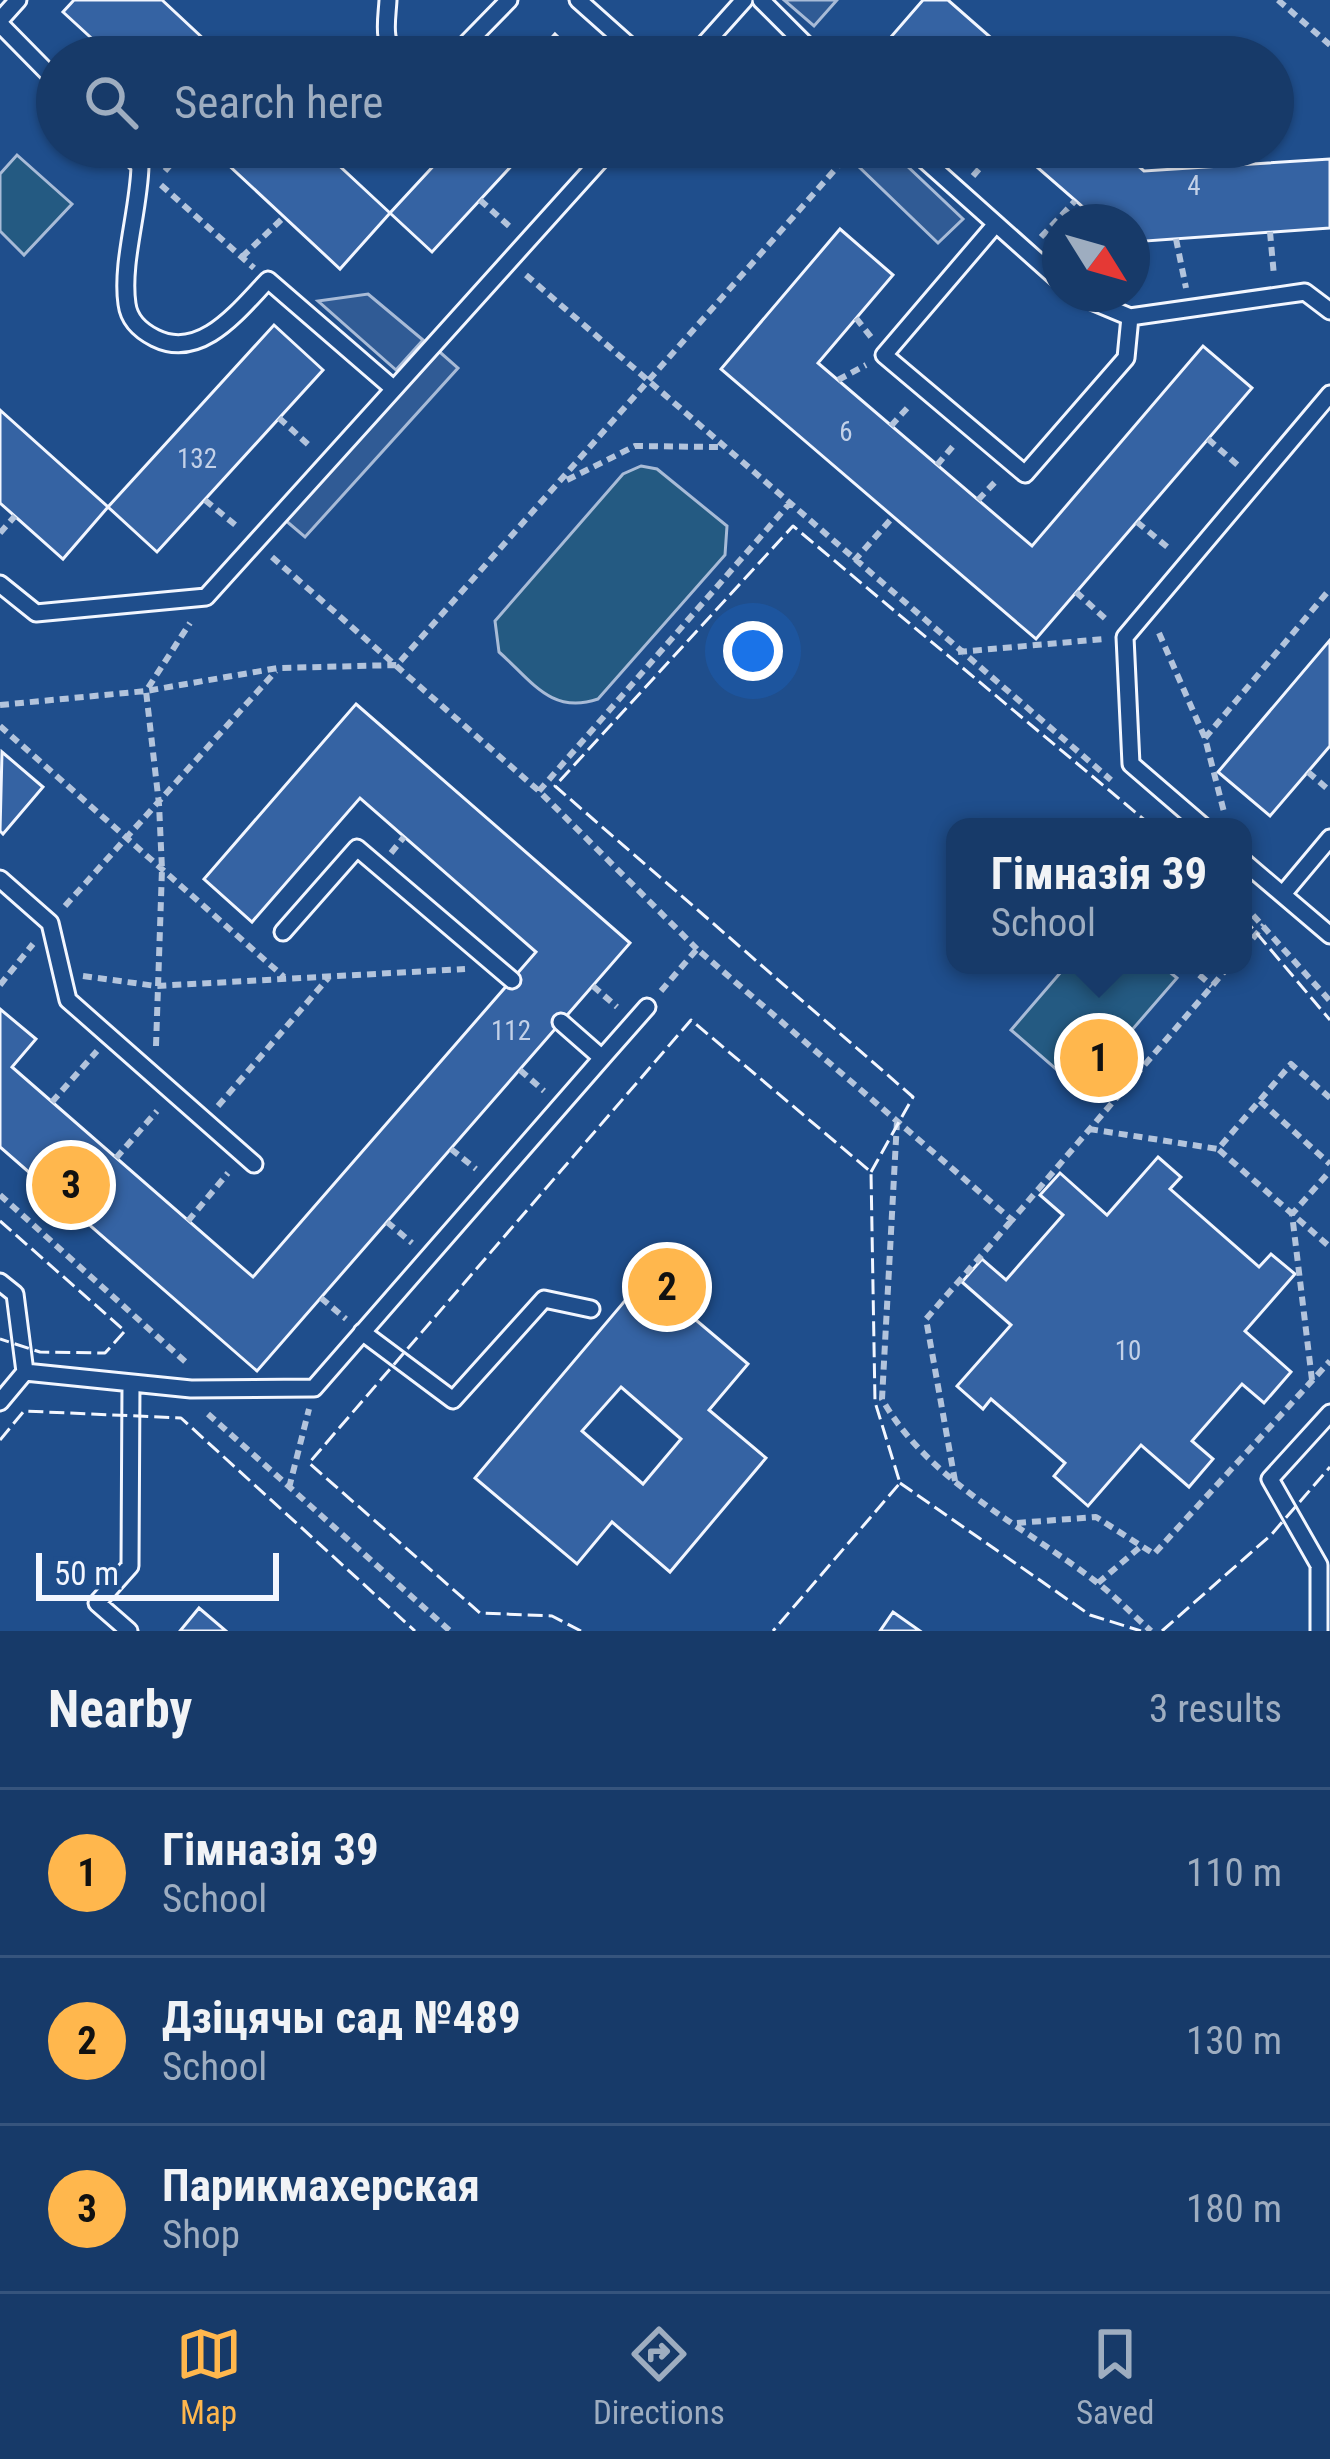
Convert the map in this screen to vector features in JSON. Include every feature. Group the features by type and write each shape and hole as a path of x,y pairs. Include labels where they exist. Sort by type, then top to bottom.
{"lane":[{"path":"18,0 0,22 36,60"},
{"path":"387,36 388,0"},
{"path":"474,36 509,0"},
{"path":"578,0 618,36"},
{"path":"712,36 744,0"},
{"path":"761,0 797,36"},
{"path":"140,168 126,294 127,312 142,331 167,344 194,344 232,316 268,280 394,389"},
{"path":"0,584 37,613 206,597 593,168"},
{"path":"932,168 1042,266"},
{"path":"995,225 884,355 1025,474 1126,358 1130,317"},
{"path":"1118,312 1130,317 1305,292 1330,311"},
{"path":"1194,818 1131,764 1125,637 1330,394"},
{"path":"1283,894 1330,838"},
{"path":"283,932 357,848 512,980"},
{"path":"1252,868 1330,935"},
{"path":"0,879 50,923 68,1000 249,1159"},
{"path":"25,1372 190,1389 314,1388 646,1007"},
{"path":"561,1022 602,1058"},
{"path":"0,1282 15,1294 25,1372 0,1402"},
{"path":"362,1332 453,1400 544,1299 591,1309"},
{"path":"129,1631 97,1603 130,1566 130,1383"},
{"path":"1319,1631 1319,1565 1270,1478 1330,1413"}],"path":[{"path":"1278,0 1330,45"},
{"path":"156,181 168,168"},
{"path":"0,705 146,691 278,668 397,665 837,168"},
{"path":"959,193 980,168"},
{"path":"480,200 527,242"},
{"path":"1027,253 1075,201"},
{"path":"184,206 242,257 284,217"},
{"path":"1270,232 1276,295"},
{"path":"1175,239 1191,307"},
{"path":"510,261 1119,787"},
{"path":"279,418 327,461"},
{"path":"1208,439 1256,481"},
{"path":"563,482 634,446 723,447"},
{"path":"205,500 254,540"},
{"path":"539,791 789,504"},
{"path":"0,533 15,516"},
{"path":"854,561 893,517"},
{"path":"1137,522 1187,562"},
{"path":"269,554 539,791 697,949 1012,1220"},
{"path":"1205,738 1330,589"},
{"path":"1076,592 1125,637"},
{"path":"156,1079 161,869 146,691 206,597"},
{"path":"1148,608 1205,738 1225,818"},
{"path":"958,652 1125,637"},
{"path":"0,985 278,668"},
{"path":"0,726 287,980"},
{"path":"1308,772 1330,790"},
{"path":"1252,913 1330,1001"},
{"path":"1252,940 1264,926"},
{"path":"646,1007 697,949"},
{"path":"62,973 156,986 497,967"},
{"path":"1198,974 1212,986"},
{"path":"955,1482 926,1319 1222,974"},
{"path":"205,1121 329,977"},
{"path":"593,986 634,1022"},
{"path":"52,1102 110,1037"},
{"path":"1218,1149 1291,1064 1330,1098"},
{"path":"520,1070 560,1104"},
{"path":"116,1158 172,1093"},
{"path":"1260,1100 1330,1167 1292,1214 1312,1380"},
{"path":"897,1120 882,1399 900,1431 955,1482 1098,1583 1151,1631"},
{"path":"1089,1129 1218,1149 1330,1247"},
{"path":"451,1149 491,1182"},
{"path":"188,1221 249,1159"},
{"path":"0,1195 200,1375 190,1389 213,1420 450,1631"},
{"path":"387,1222 428,1257"},
{"path":"321,1298 362,1332"},
{"path":"1014,1523 1096,1517 1154,1554 1330,1361"},
{"path":"289,1488 314,1388"},
{"path":"1098,1583 1138,1548"}],"shaded area":[{"path":"784,0 837,0 814,26"},
{"path":"17,155 72,204 24,255 0,231 0,174"},
{"path":"860,168 909,168 963,219 938,243"},
{"path":"368,294 423,340 396,370 318,301"},
{"path":"433,346 458,368 305,537 278,514"},
{"path":"641,466 657,469 727,526 725,555 598,699 582,703 555,699 499,652 495,621 623,474"},
{"path":"1059,974 1172,974 1177,978 1080,1090 1011,1030"}],"building":[{"path":"74,0 162,0 201,36 89,36 63,12"},
{"path":"923,0 948,0 989,36 892,36"},
{"path":"1330,159 1330,228 1150,241 1150,204 1079,204 1038,168 1294,168 1294,161"},
{"path":"232,168 342,168 390,213 340,269"},
{"path":"432,168 510,168 432,252 390,213"},
{"path":"840,229 893,275 818,363 1032,546 1203,346 1252,388 1036,639 721,369"},
{"path":"274,325 323,370 157,552 108,507"},
{"path":"0,410 108,507 63,559 0,503"},
{"path":"1330,640 1330,746 1270,816 1218,772"},
{"path":"356,704 630,943 257,1371 0,1147 0,1009 36,1039 12,1067 253,1277 536,952 360,798 252,922 204,879"},
{"path":"2,752 43,787 3,834 0,831"},
{"path":"1158,1157 1181,1177 1170,1189 1259,1267 1271,1254 1295,1274 1245,1331 1291,1372 1264,1403 1242,1384 1192,1441 1213,1459 1189,1487 1141,1445 1088,1506 1054,1476 1065,1463 991,1399 983,1409 957,1386 1011,1325 962,1282 982,1259 1006,1280 1063,1215 1040,1195 1060,1173 1107,1215"},
{"path":"645,1277 748,1364 709,1410 766,1458 670,1572 612,1522 577,1564 475,1478","holes":["621,1387 681,1439 643,1484 582,1431"]},
{"path":"199,1608 226,1631 180,1631"},
{"path":"893,1612 920,1631 880,1631"}],"fence":[{"path":"871,1172 913,1097 555,786 793,526 1142,818"},
{"path":"1252,928 1330,1020"},
{"path":"581,1631 552,1616 480,1613 309,1463 691,1020 871,1172 875,1402 900,1483 773,1631"},
{"path":"0,1221 125,1331 105,1353 40,1352 0,1339"},
{"path":"0,1440 24,1411 181,1418 415,1631"},
{"path":"1162,1631 1271,1535 1330,1467"},
{"path":"900,1483 1090,1615 1141,1631"}],"place":[{"name":"Гімназія 39","path":"1099,1058"},
{"name":"Парикмахерская","path":"71,1185"},
{"name":"Дзіцячы сад №489","path":"667,1287"}]}
